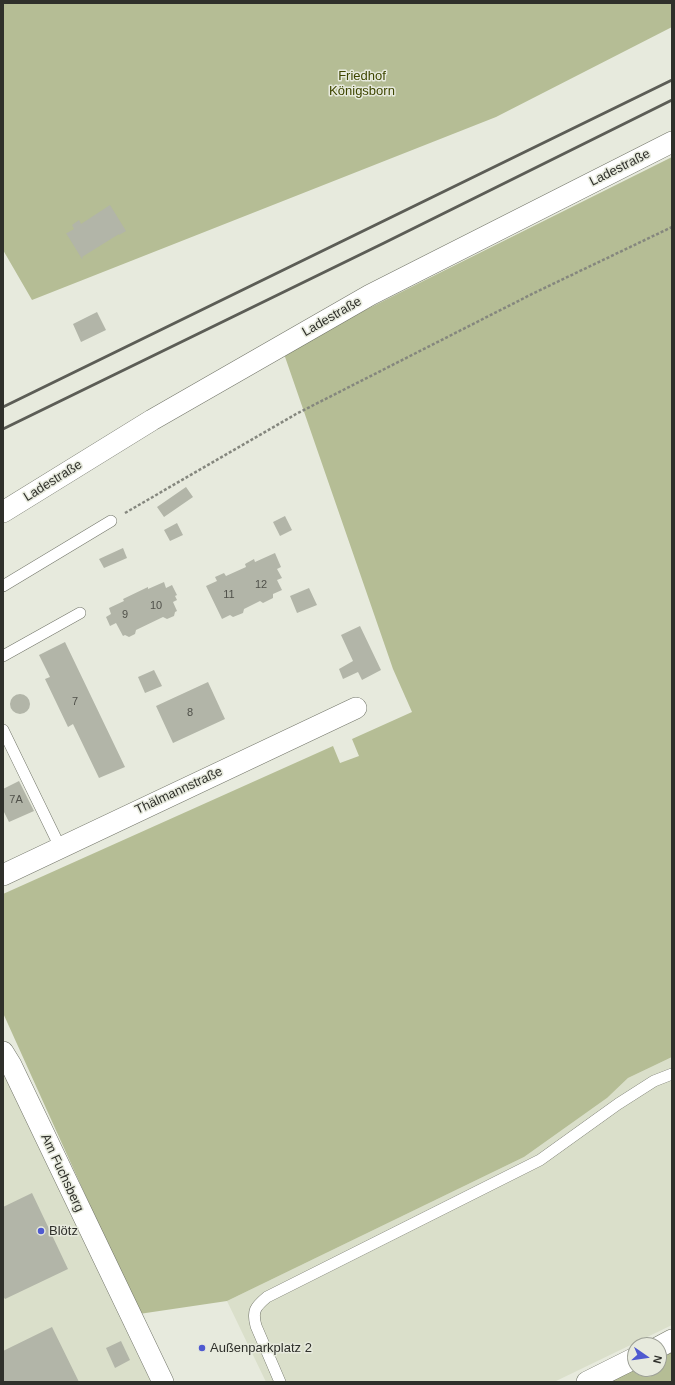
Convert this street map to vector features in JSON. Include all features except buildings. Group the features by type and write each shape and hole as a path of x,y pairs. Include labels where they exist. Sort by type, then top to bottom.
{"street":[{"name":"Ladestraße","path":"3,512 152,420 370,295 672,142"},
{"name":"Thälmannstraße","path":"3,875 356,708"},
{"name":"Am Fuchsberg","path":"3,1052 163,1382"},
{"path":"587,1382 627,1362"}],"lane":[{"path":"3,586 111,521"},
{"path":"3,656 80,613"},
{"path":"3,730 60,847"},
{"path":"280,1382 253,1317 254,1311 267,1297 540,1160 618,1104 654,1081 672,1074"}],"path":[{"path":"111,521 296,414 534,293 672,227"}],"shaded area":[{"path":"672,1057 672,1325 647,1337 627,1337 627,1347 554,1382 266,1382 227,1301 524,1157 607,1098 628,1078"},
{"name":"Blötz","path":"3,1075 7,1081 151,1382 3,1382"}],"green space":[{"name":"Friedhof Königsborn","path":"3,3 672,3 672,27 496,117 32,300 3,250"},
{"path":"672,157 672,1057 628,1078 607,1098 524,1157 227,1301 139,1314 3,1013 3,894 333,746 340,763 359,756 352,739 412,712 393,669 283,351"},
{"path":"672,1350 672,1382 604,1382 627,1372 627,1377 667,1377 667,1352"}],"railway":[{"path":"3,407 672,80"},
{"path":"3,429 384,243 672,100"}],"place":[{"name":"Blötz","path":"41,1231"},
{"name":"Außenparkplatz 2","path":"202,1348"}]}
